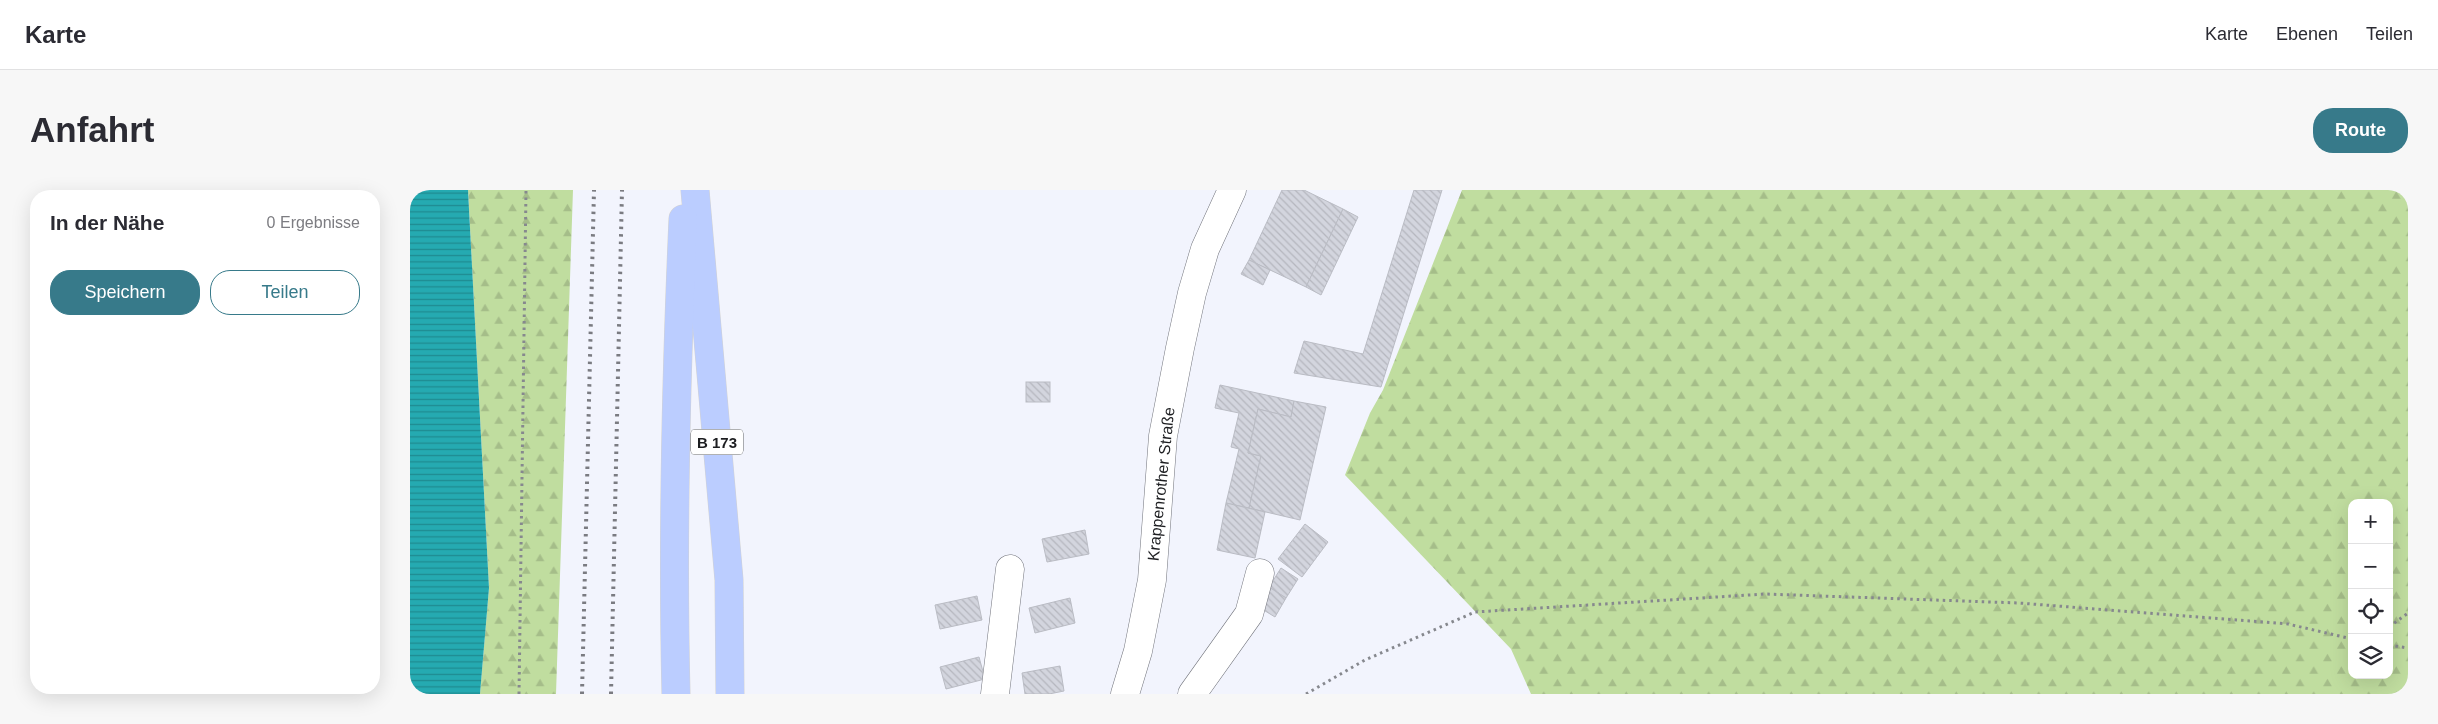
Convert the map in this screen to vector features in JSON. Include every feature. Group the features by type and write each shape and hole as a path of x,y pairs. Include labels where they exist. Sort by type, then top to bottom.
{"highway":[{"name":"B 173","path":"676,694 673,583 676,380 684,190"},
{"name":"B 173","path":"695,190 729,580 730,694"}],"street":[{"name":"Krappenrother Straße","path":"1125,694 1138,651 1152,580 1163,436 1180,348 1192,292 1202,258 1232,190"},
{"path":"995,694 1010,569"},
{"path":"1192,694 1249,614 1260,573"}],"path":[{"path":"519,694 526,190"},
{"path":"1306,694 1365,660 1475,612 1765,594 2039,605 2288,624 2348,638"},
{"path":"2393,624 2408,614"},
{"path":"2393,646 2408,648"}],"green space":[{"path":"468,190 573,190 556,694 480,694 489,588"},
{"path":"1462,190 2408,190 2408,694 1531,694 1511,649 1345,475 1370,413 1383,390"}],"water":[{"path":"410,190 468,190 489,588 480,694 410,694"}],"building":[{"path":"1282,190 1304,190 1343,209 1306,287 1249,260"},
{"path":"1414,190 1442,190 1381,387 1294,373 1304,341 1363,354"},
{"path":"1343,209 1358,217 1321,295 1306,287"},
{"path":"1249,260 1270,270 1263,285 1241,274"},
{"path":"1026,382 1050,382 1050,402 1026,402"},
{"path":"1220,385 1294,401 1291,417 1258,409 1248,453 1261,456 1249,508 1226,503 1239,449 1231,447 1239,413 1215,408"},
{"path":"1294,401 1326,407 1300,520 1249,508 1261,456 1248,453 1258,409 1291,417"},
{"path":"1226,503 1265,512 1255,558 1217,550"},
{"path":"1305,524 1328,542 1302,577 1278,559"},
{"path":"1085,530 1089,554 1047,562 1042,539"},
{"path":"1281,568 1298,579 1286,598 1269,587"},
{"path":"1269,587 1286,598 1275,617 1257,606"},
{"path":"977,596 982,620 940,629 935,605"},
{"path":"1070,598 1075,623 1035,633 1029,608"},
{"path":"979,657 985,679 946,689 940,667"},
{"path":"1060,666 1064,691 1049,694 1025,694 1022,673"}],"railway":[{"path":"582,694 594,190"},
{"path":"611,694 622,190"}]}
